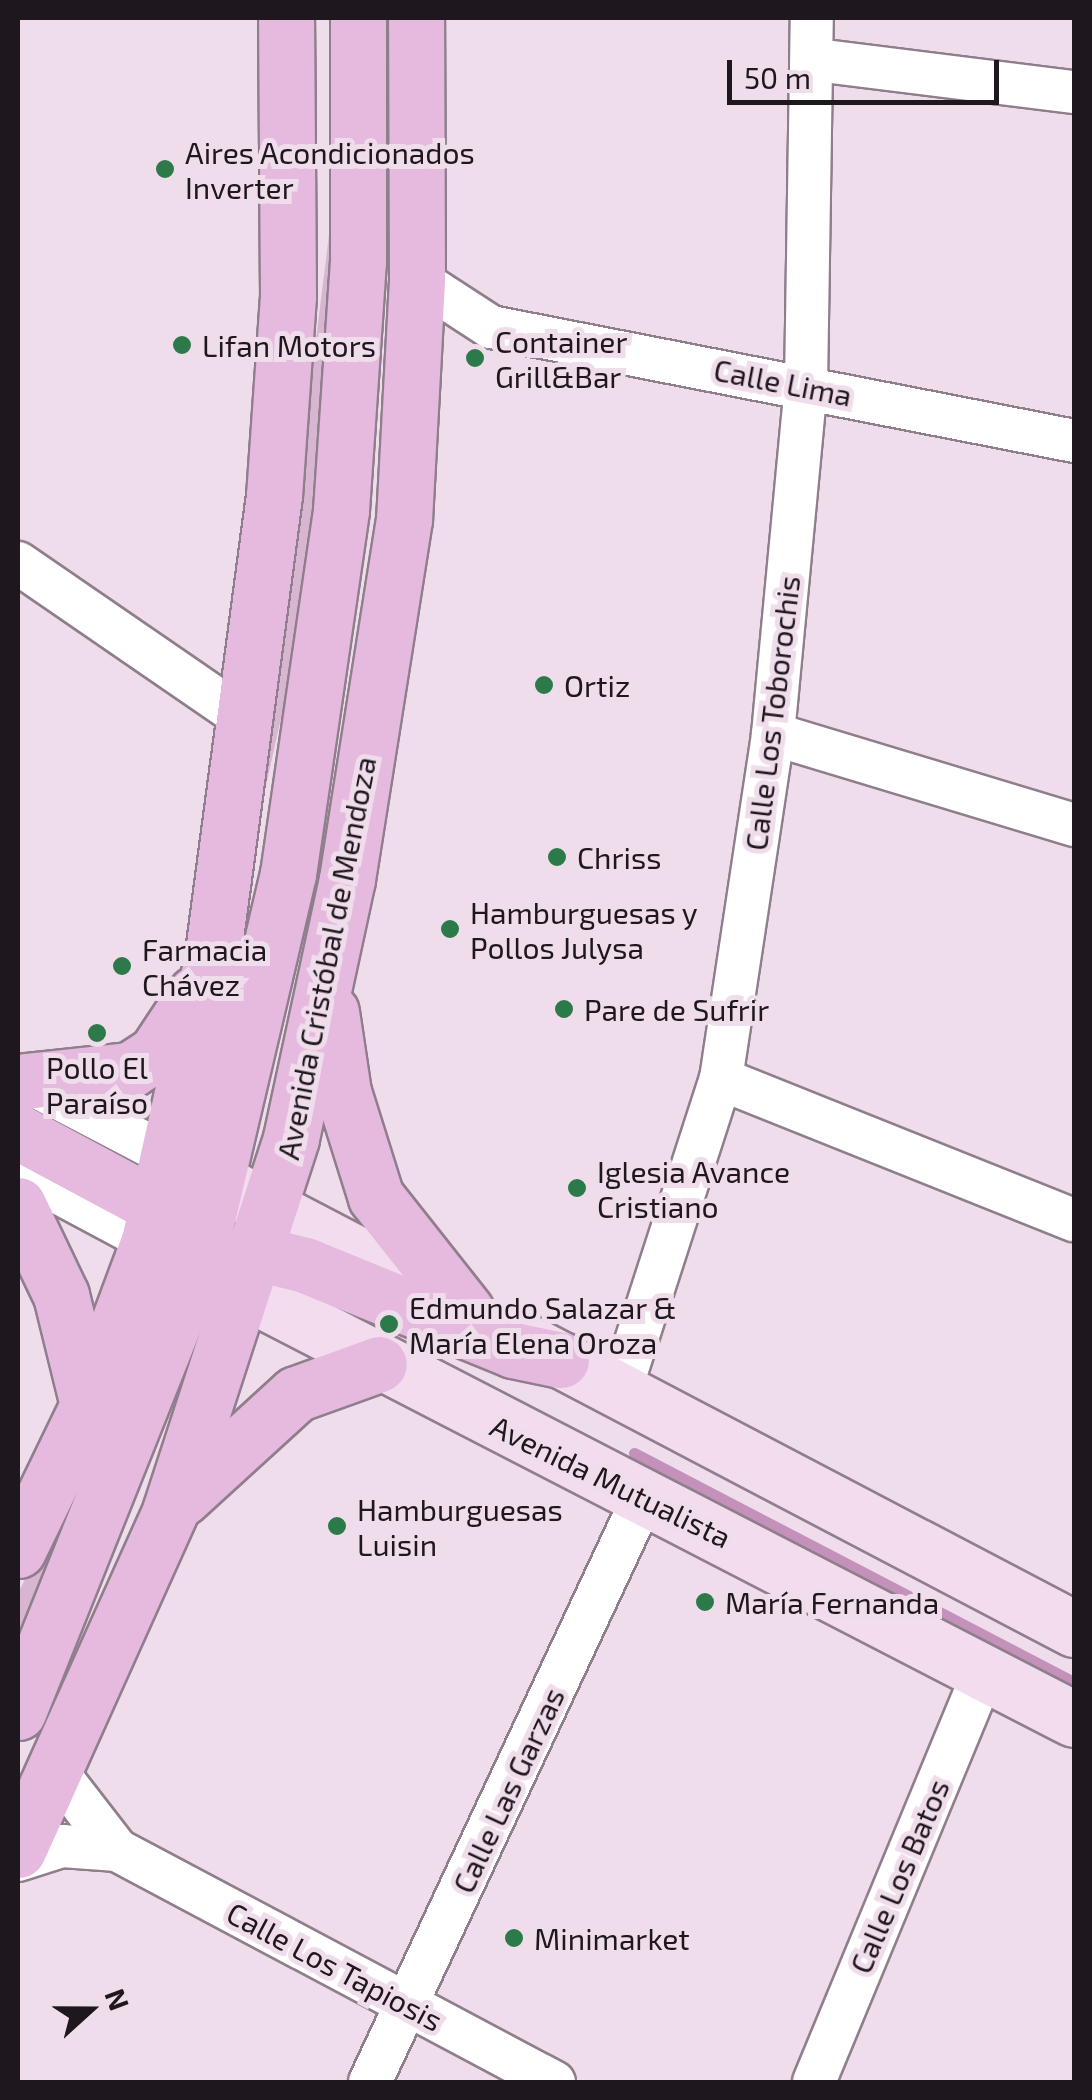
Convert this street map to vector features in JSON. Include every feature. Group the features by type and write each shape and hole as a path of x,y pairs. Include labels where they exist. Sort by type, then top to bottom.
{"main road":[{"path":"18,1712 169,1218 212,960 248,721 288,296 286,18"},
{"name":"Avenida Cristóbal de Mendoza","path":"18,1850 170,1511 251,1218 325,974 398,558 417,279 416,18"},
{"path":"288,296 359,39"},
{"name":"Avenida Cristóbal de Mendoza","path":"251,1218 327,636 358,261 359,39"},
{"path":"20,1097 130,1070 180,1022 212,960"},
{"path":"325,974 343,1092 376,1196 466,1311"},
{"path":"20,1097 169,1218"},
{"path":"18,1204 61,1295 88,1404"},
{"path":"18,1550 88,1404 169,1218"},
{"name":"Avenida Mutualista","path":"169,1218 251,1218 466,1311 1074,1629"},
{"name":"Avenida Mutualista","path":"169,1218 251,1218 378,1364 1074,1718"},
{"path":"251,1218 561,1360"},
{"path":"514,1434 516,1376 561,1360"},
{"path":"170,1511 296,1394 378,1364"}],"street":[{"name":"Calle Los Toborochis","path":"620,1391 721,1080 773,734 806,385 816,60 812,18"},
{"path":"816,60 1074,92"},
{"name":"Calle Lima","path":"417,279 491,327 1074,440"},
{"name":"Calle Lima","path":"412,352 491,327"},
{"path":"18,563 248,721"},
{"path":"773,734 1074,826"},
{"path":"721,1080 1074,1220"},
{"path":"18,1171 169,1218"},
{"name":"Calle Las Garzas","path":"370,2082 644,1496"},
{"name":"Calle Los Batos","path":"814,2082 985,1670"},
{"name":"Calle Los Tapiosis","path":"56,1771 78,1812 117,1850 554,2082"},
{"name":"Calle Los Tapiosis","path":"18,1860 73,1845 117,1850"}],"shaded area":[{"path":"333,203 332,349 307,601 253,844"},
{"path":"72,1489 39,1628 18,1674 18,1593"}],"waterway":[{"path":"634,1453 1074,1682"}],"place":[{"name":"Aires Acondicionados Inverter","path":"165,169"},
{"name":"Lifan Motors","path":"182,345"},
{"name":"Container Grill&Bar","path":"475,358"},
{"name":"Ortiz","path":"544,685"},
{"name":"Chriss","path":"557,857"},
{"name":"Hamburguesas y Pollos Julysa","path":"450,929"},
{"name":"Farmacia Chávez","path":"122,966"},
{"name":"Pare de Sufrir","path":"564,1009"},
{"name":"Pollo El Paraíso","path":"97,1033"},
{"name":"Iglesia Avance Cristiano","path":"577,1188"},
{"name":"Edmundo Salazar & María Elena Oroza","path":"389,1324"},
{"name":"Hamburguesas Luisin","path":"337,1526"},
{"name":"María Fernanda","path":"705,1602"},
{"name":"Minimarket","path":"514,1938"}]}
